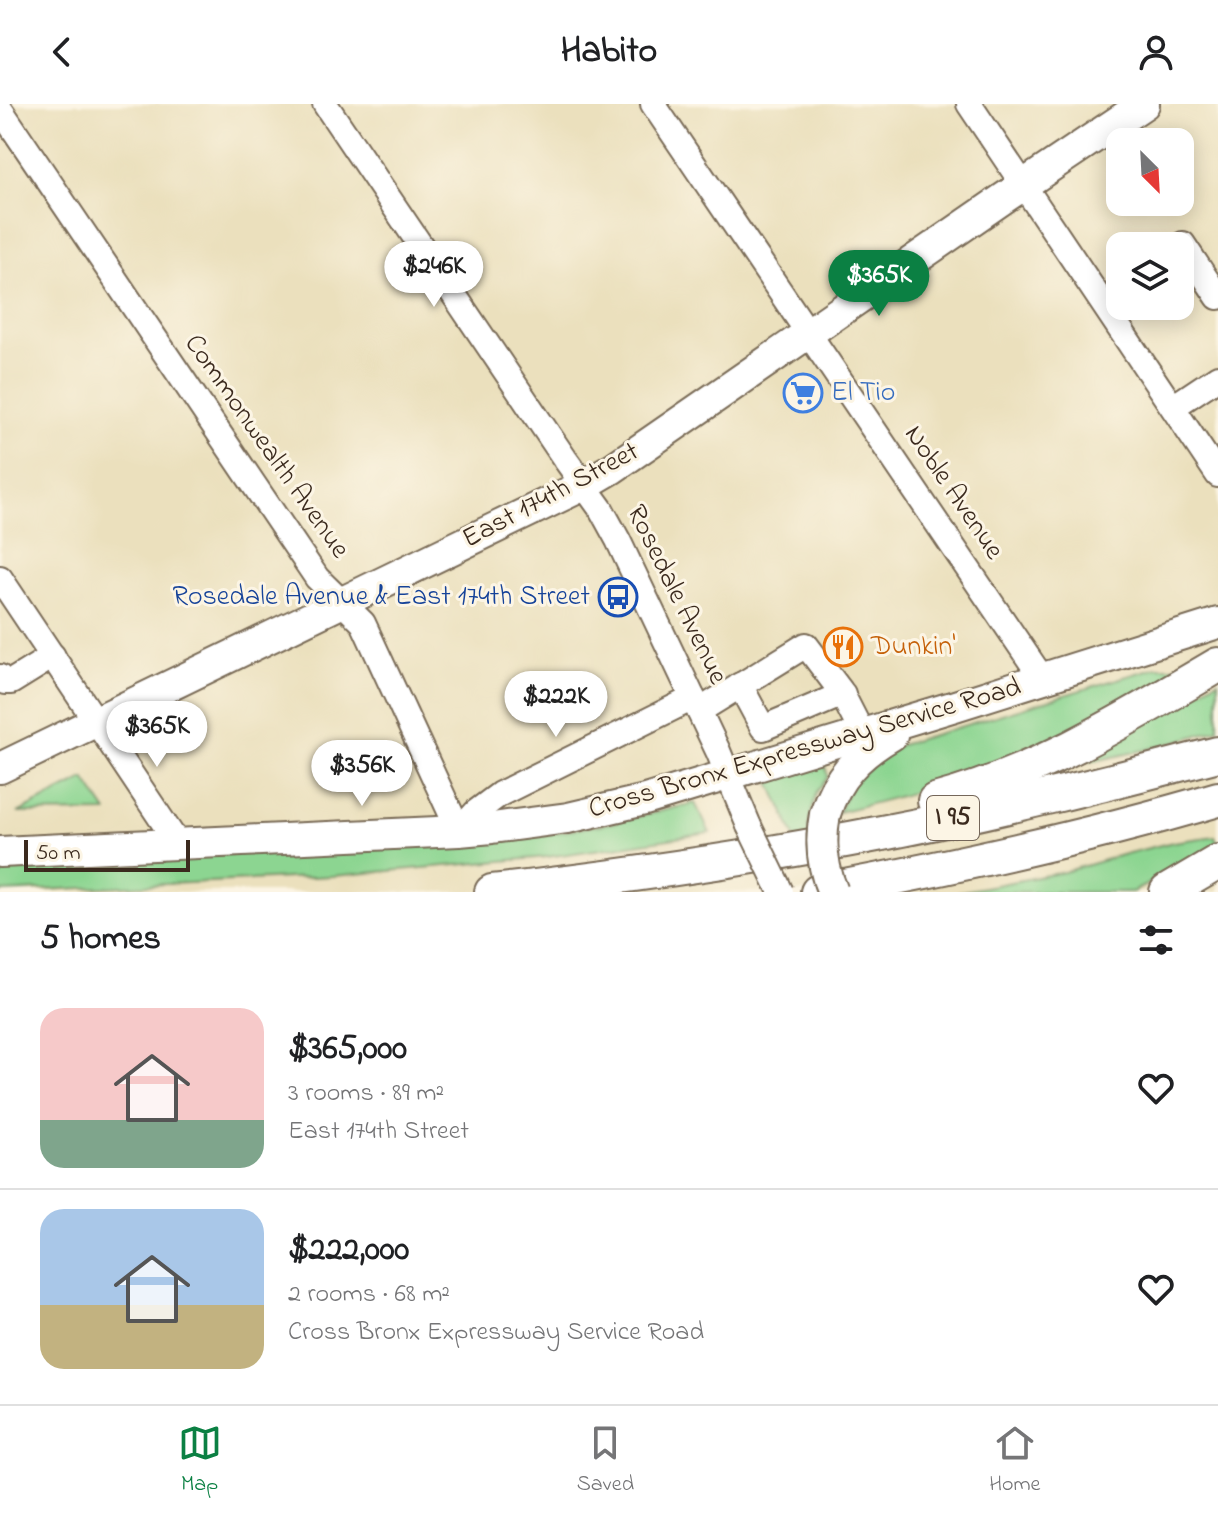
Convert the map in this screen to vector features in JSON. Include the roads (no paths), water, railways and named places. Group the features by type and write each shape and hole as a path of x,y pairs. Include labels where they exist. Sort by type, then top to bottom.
{"highway":[{"path":"684,867 1004,779 1086,742 1218,665"},
{"name":"I 95","path":"492,892 684,867 923,825 1218,754"},
{"name":"I 95","path":"818,892 1036,847 1218,799"},
{"path":"1167,892 1218,862"}],"main road":[{"name":"East 174th Street","path":"0,768 584,485 1144,104"},
{"name":"Cross Bronx Expressway Service Road","path":"0,852 459,831 595,813 863,735 1218,623"},
{"path":"833,892 823,859 822,840 825,814 842,776 865,751 905,727 955,706"}],"street":[{"name":"Rosedale Avenue","path":"325,104 601,509 696,704 781,892"},
{"name":"Noble Avenue","path":"653,104 1042,678"},
{"path":"969,104 1218,475"},
{"name":"Commonwealth Avenue","path":"0,109 317,578 363,623 459,831"},
{"path":"1194,261 1218,297"},
{"path":"1173,407 1218,377"},
{"path":"0,578 178,844"},
{"path":"459,831 492,799 740,685 806,645 843,694 863,735"},
{"path":"0,677 5,682 11,682 53,656"},
{"path":"740,685 763,728 843,694"}],"place":[{"name":"El Tio","path":"803,393"},
{"name":"Rosedale Avenue & East 174th Street","path":"618,597"},
{"name":"Dunkin'","path":"843,647"}]}
